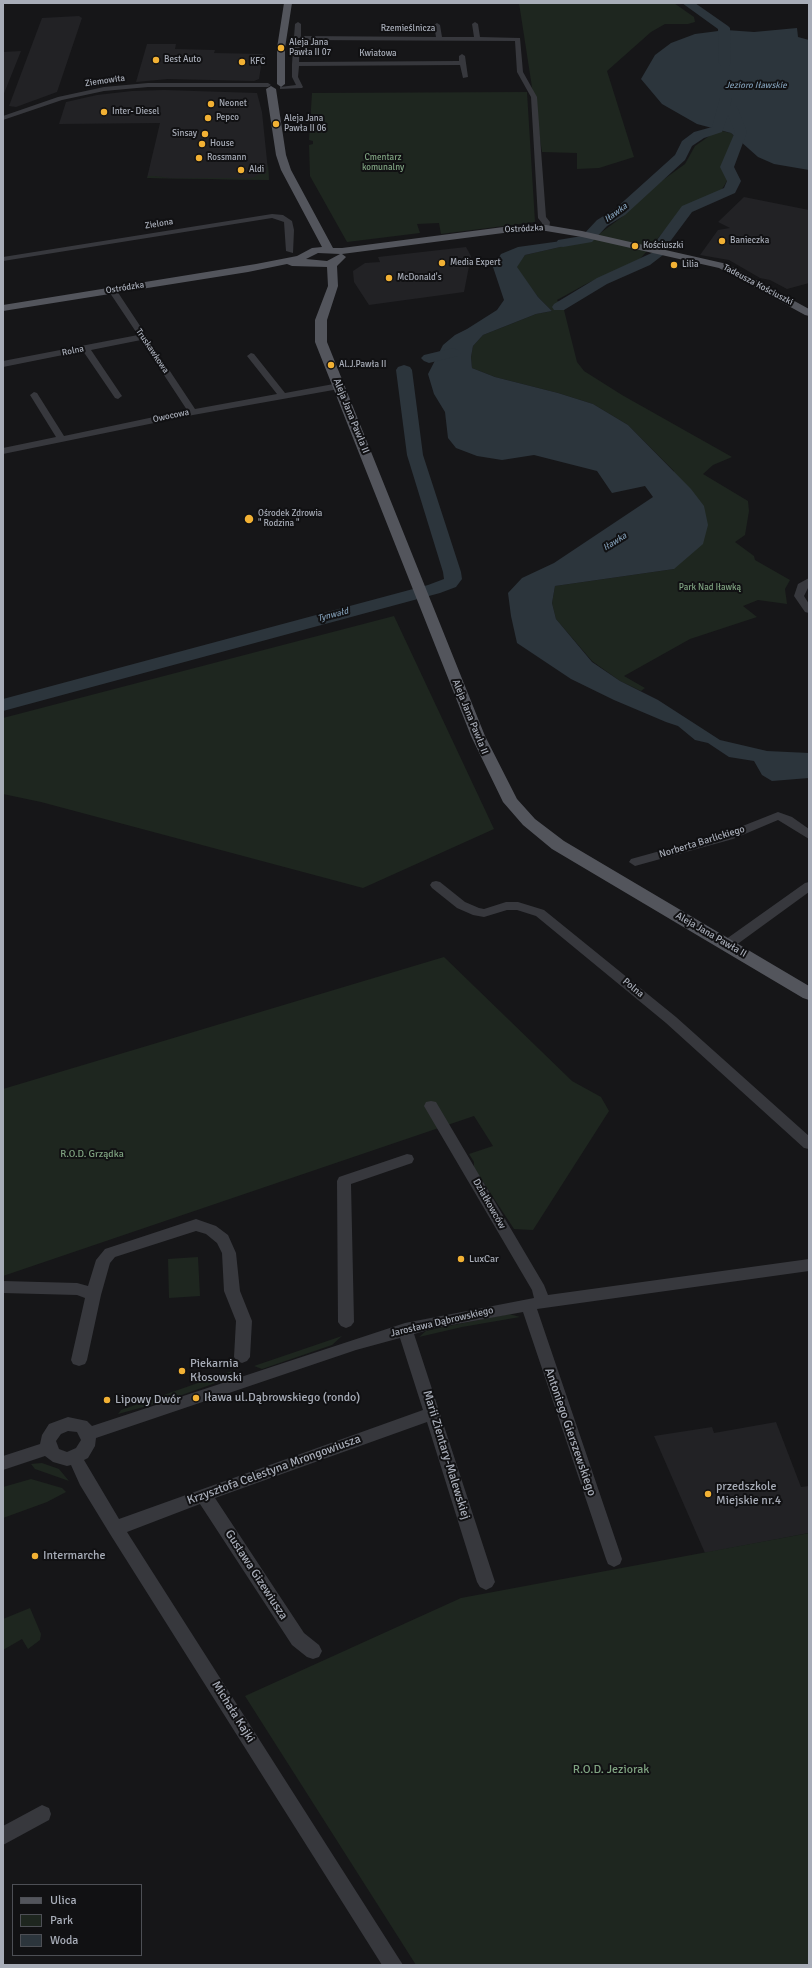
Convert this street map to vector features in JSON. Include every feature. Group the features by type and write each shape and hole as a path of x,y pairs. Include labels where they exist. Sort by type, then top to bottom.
{"main road":[{"path":"288,3 276,86 281,155 286,170 313,222 334,255"},
{"path":"312,258 316,244 313,222"},
{"name":"Ostródzka","path":"3,308 248,268 353,253 411,242 511,229 546,228 582,234 635,246"},
{"name":"Tadeusza Kościuszki","path":"635,246 723,266 809,313"},
{"name":"Ostródzka","path":"312,258 334,255"},
{"name":"Aleja Jana Pawła II","path":"334,255 332,266 333,286 321,320 321,342 429,617 492,770 511,802 529,822 558,845 582,861 809,994"},
{"name":"Aleja Jana Pawła II","path":"312,258 323,268 328,278 329,296"}],"street":[{"path":"295,64 298,24"},
{"path":"475,24 477,38"},
{"path":"437,25 439,38"},
{"name":"Rzemieślnicza","path":"297,38 518,39 520,72 534,97 542,218 546,222 546,228"},
{"name":"Kwiatowa","path":"295,64 461,59 465,77"},
{"name":"Ziemowita","path":"3,118 53,100 98,90 148,85 300,87 295,77 295,64"},
{"name":"Zielona","path":"3,259 272,216 280,216 288,221 290,230 290,251"},
{"name":"Truskawkowa","path":"112,290 193,412"},
{"name":"Rolna","path":"3,364 142,337"},
{"path":"86,349 118,396"},
{"path":"251,356 282,396"},
{"name":"Owocowa","path":"3,451 193,412 339,386"},
{"path":"34,395 62,439"},
{"path":"809,581 802,586 798,596 809,610"},
{"name":"Norberta Barlickiego","path":"635,862 729,836 778,816 788,820 809,835"},
{"name":"Polna","path":"436,885 461,905 477,912 484,913 506,906 518,906 530,908 540,913 671,1020 809,1144"},
{"path":"727,945 809,886"},
{"path":"798,894 809,901"},
{"name":"Działkowców","path":"431,1106 538,1289 535,1304"},
{"path":"346,1322 344,1181 406,1160"},
{"path":"79,1360 93,1295 103,1260 110,1254 196,1225 211,1230 223,1239 229,1253 232,1291 244,1321 242,1357"},
{"name":"Jarosława Dąbrowskiego","path":"88,1434 405,1329 460,1316 809,1265"},
{"path":"3,1287 77,1289 86,1291 93,1295"},
{"name":"Antoniego Gierszewskiego","path":"535,1304 614,1559"},
{"name":"Marii Zientary-Malewskiej","path":"405,1329 486,1582"},
{"name":"Krzysztofa Celestyna Mrongowiusza","path":"116,1529 204,1495 433,1413"},
{"path":"68,1424 81,1426 88,1434 89,1441 87,1448 76,1457 67,1459 59,1458 52,1454 49,1448 48,1441 50,1435 61,1426 68,1424"},
{"path":"3,1463 49,1448"},
{"name":"Michała Kajki","path":"76,1457 86,1480 116,1529 393,1965"},
{"name":"Gustawa Gizewiusza","path":"204,1495 298,1639 313,1651"},
{"path":"3,1836 42,1814"}],"shaded area":[{"path":"79,16 82,18 57,92 16,107 9,106 42,18"},
{"path":"147,44 176,44 175,49 215,50 214,53 263,54 259,79 254,81 168,79 136,82"},
{"path":"21,51 3,96 3,52"},
{"path":"164,90 257,93 262,112 269,180 147,178 160,123 59,124 66,102 97,95 132,91"},
{"path":"744,197 809,210 809,283 787,289 770,280 760,278 729,260 700,255 718,230 730,228 718,222"},
{"path":"466,247 471,256 464,292 369,305 354,282 353,271 365,263 380,262 378,257"},
{"path":"776,1422 801,1487 809,1486 809,1533 705,1553 654,1436 712,1427 714,1433"}],"green space":[{"path":"519,3 674,3 694,17 695,22 688,24 665,24 651,32 607,71 634,157 599,168 577,169 577,153 542,152"},
{"name":"Cmentarz komunalny","path":"527,92 535,222 441,234 439,223 417,224 420,233 347,242 310,176 309,145 313,144 313,141 309,140 312,93"},
{"name":"Park Nad Iławką","path":"722,131 731,133 736,138 729,152 724,169 728,179 721,191 683,209 640,259 586,284 557,300 564,310 577,362 584,371 622,395 732,457 713,465 703,474 748,501 749,511 745,535 735,542 754,556 755,560 790,580 785,589 787,604 758,600 743,606 757,617 690,639 624,676 645,688 641,691 620,681 592,661 556,619 552,603 555,586 674,569 674,471 628,425 593,404 558,393 495,377 472,368 471,357 473,346 483,335 536,314 552,311 538,297 516,267 525,255 591,240 622,217 645,193 685,164 695,146 715,132"},
{"path":"268,163 269,180 147,178 148,176 155,176 169,178 252,178 260,174 266,174"},
{"path":"394,616 494,829 363,888 41,802 3,794 3,718"},
{"name":"R.O.D. Grządka","path":"444,957 572,1081 601,1097 609,1111 533,1230 514,1229 474,1168 474,1162 469,1154 493,1146 474,1116 3,1276 3,1089"},
{"path":"198,1257 200,1296 169,1298 168,1259"},
{"path":"509,1314 520,1317 462,1327 419,1337 426,1331"},
{"path":"342,1336 332,1345 262,1369 254,1366"},
{"path":"232,1371 229,1376 221,1381 165,1401 118,1414 121,1410"},
{"path":"42,1463 59,1469 69,1481 35,1469 31,1464"},
{"path":"31,1479 62,1488 66,1492 47,1502 3,1518 3,1487"},
{"name":"R.O.D. Jeziorak","path":"809,1533 809,1965 416,1965 245,1696 461,1598"},
{"path":"30,1608 41,1634 40,1640 28,1649 22,1639 3,1650 3,1619"}],"water":[{"name":"Jezioro Iławskie","path":"797,28 798,37 809,40 809,170 774,164 758,157 731,133 697,124 662,104 641,79 655,55 671,43 695,34 726,30 754,32"},
{"path":"583,238 591,240 525,255 517,267 538,297 552,311 536,314 483,335 473,346 471,357 472,368 495,377 558,393 593,404 628,425 691,489 704,506 708,525 703,544 674,569 555,586 552,603 556,619 592,662 620,681 658,700 720,740 767,751 809,753 809,778 772,781 762,775 754,761 729,757 708,743 695,740 678,726 614,700 571,679 517,643 508,593 522,578 554,563 653,497 645,486 612,493 597,471 534,455 502,460 477,456 456,448 448,438 445,412 434,394 428,374 443,345 455,335 497,310 504,300 493,267 501,254 518,247"}],"waterway":[{"name":"Iławka","path":"688,3 724,28 725,63"},
{"name":"Iławka","path":"563,243 587,239 602,223 620,212 680,157 687,144 699,135 718,129 726,98"},
{"name":"Iławka","path":"664,240 687,209 730,190 734,181 727,167 741,132 732,109"},
{"name":"Iławka","path":"559,307 602,281 645,262 656,255"},
{"name":"Tynwałd","path":"429,358 453,353"},
{"name":"Tynwałd","path":"3,705 434,589 450,583 453,579 452,572 415,455 404,370"}],"place":[{"name":"Aleja Jana Pawła II 07","path":"281,48"},
{"name":"Best Auto","path":"156,60"},
{"name":"KFC","path":"242,62"},
{"name":"Neonet","path":"211,104"},
{"name":"Inter- Diesel","path":"104,112"},
{"name":"Pepco","path":"208,118"},
{"name":"Aleja Jana Pawła II 06","path":"276,124"},
{"name":"Sinsay","path":"205,134"},
{"name":"House","path":"202,144"},
{"name":"Rossmann","path":"199,158"},
{"name":"Aldi","path":"241,170"},
{"name":"Banieczka","path":"722,241"},
{"name":"Kościuszki","path":"635,246"},
{"name":"Media Expert","path":"442,263"},
{"name":"Lilia","path":"674,265"},
{"name":"McDonald's","path":"389,278"},
{"name":"Al.J.Pawła II","path":"331,365"},
{"name":"Ośrodek Zdrowia \" Rodzina \"","path":"249,519"},
{"name":"LuxCar","path":"461,1259"},
{"name":"Piekarnia Kłosowski","path":"182,1371"},
{"name":"Iława ul.Dąbrowskiego (rondo)","path":"196,1398"},
{"name":"Lipowy Dwór","path":"107,1400"},
{"name":"przedszkole Miejskie nr.4","path":"708,1494"},
{"name":"Intermarche","path":"35,1556"}]}
